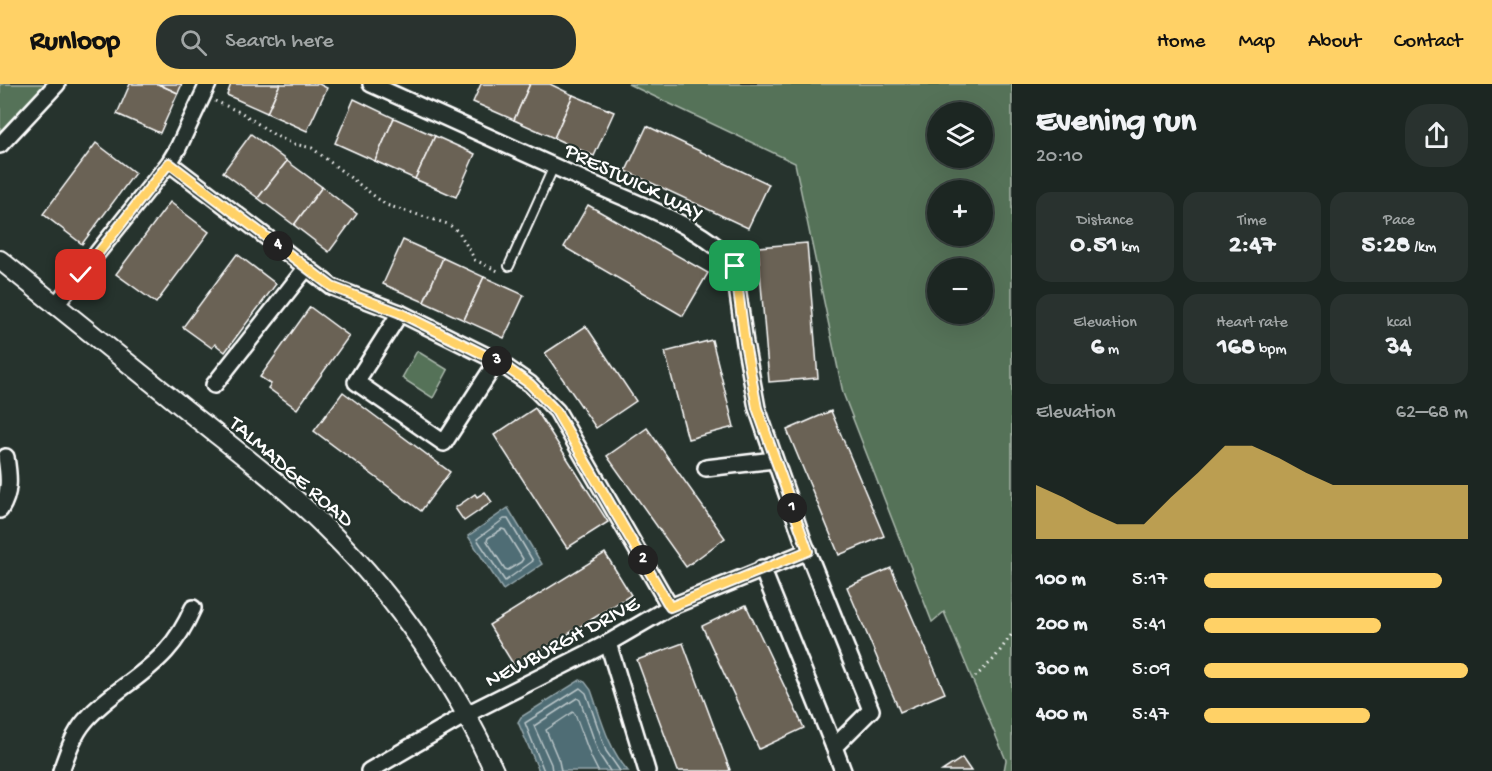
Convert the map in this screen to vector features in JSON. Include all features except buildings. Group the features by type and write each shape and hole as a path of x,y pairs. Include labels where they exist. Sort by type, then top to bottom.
{"street":[{"path":"0,145 57,84"},
{"name":"PRESTWICK WAY","path":"371,84 681,224 728,255 735,266 741,320 757,408 808,551 871,710 834,747"},
{"path":"56,306 169,163 205,90"},
{"path":"169,163 332,287 400,313 497,361 530,384 556,411 670,607"},
{"name":"TALMADGE ROAD","path":"0,260 285,489 331,532 368,573 431,656 467,714 494,771"},
{"path":"214,385 307,267"},
{"path":"400,313 356,382 444,443 497,361"},
{"path":"0,510 4,504 10,479 6,457"},
{"path":"706,468 774,460"},
{"name":"NEWBURGH DRIVE","path":"369,771 467,714 608,643 670,607 808,551"},
{"path":"762,568 843,771"},
{"path":"61,771 70,745 84,722 109,696 166,652 183,630 194,608"},
{"path":"608,643 647,771"}],"lane":[{"path":"509,266 554,165"}],"path":[{"path":"205,90 285,140 312,148 386,205 448,224 459,232 475,260 506,274 509,266"},
{"path":"975,677 994,659 1012,634"}],"green space":[{"path":"0,84 57,84 0,145"},
{"path":"628,84 1012,84 1012,771 1004,771 1006,760 944,612 932,622 843,393 795,163"},
{"path":"417,351 448,370 433,398 402,378"}],"water":[{"path":"508,508 542,564 503,590 468,536"},
{"path":"580,680 585,682 591,690 610,743 628,771 539,771 518,722 521,717"}],"route":[{"path":"81,275 169,163 332,287 400,313 497,361 530,384 556,411 670,607 808,551 757,408 745,343 735,266"}]}
